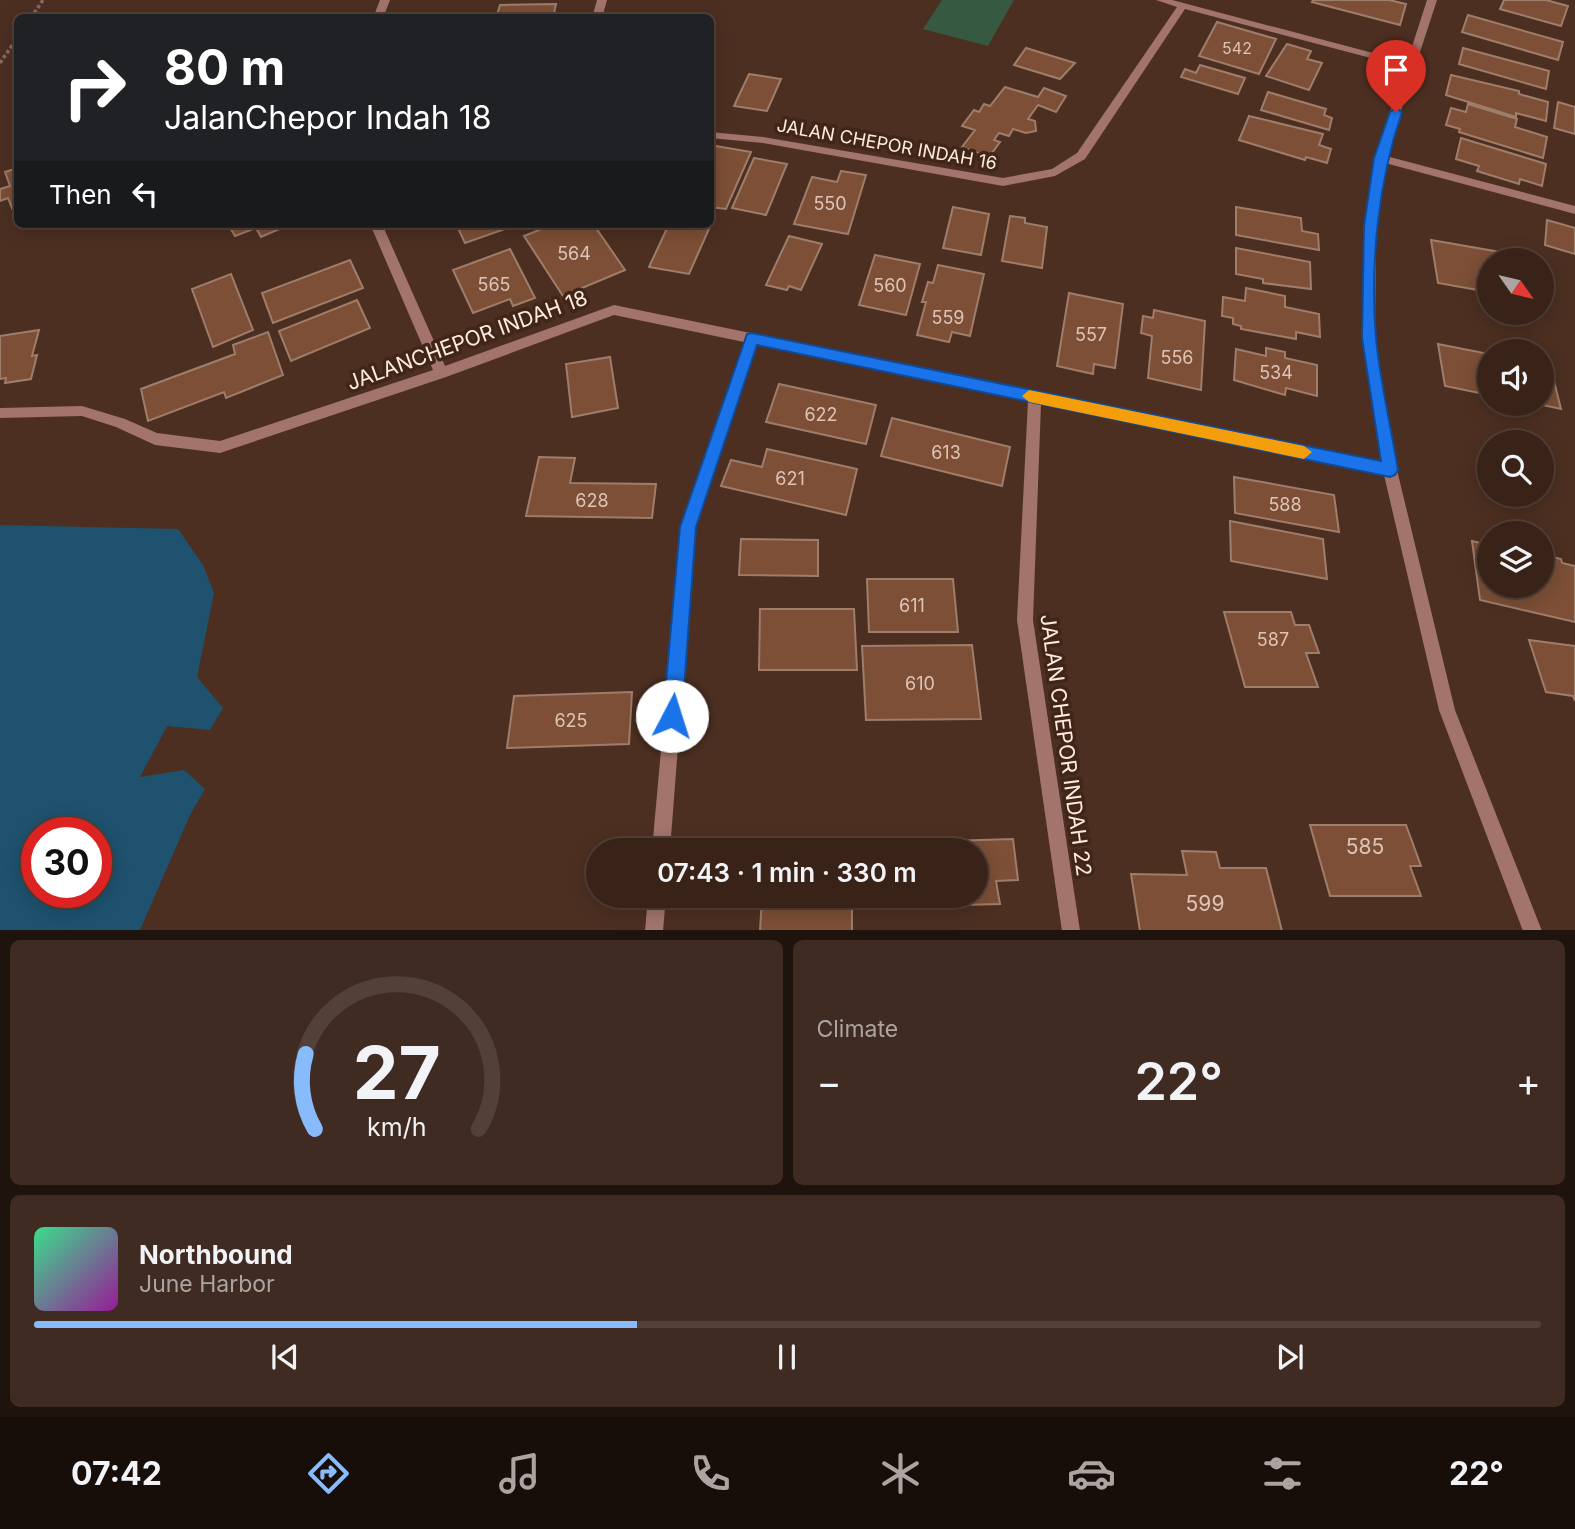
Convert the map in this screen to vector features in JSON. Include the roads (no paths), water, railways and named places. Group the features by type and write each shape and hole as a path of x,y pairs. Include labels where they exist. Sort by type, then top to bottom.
{"street":[{"path":"1161,0 1411,66"},
{"path":"1432,0 1380,158 1370,226 1369,338 1390,470 1447,710 1533,930"},
{"name":"JALAN CHEPOR INDAH 16","path":"714,135 762,140 1003,183 1055,172 1081,156 1183,6"},
{"path":"1380,158 1575,210"},
{"path":"378,228 441,373"},
{"name":"JALANCHEPOR INDAH 18","path":"0,413 82,411 120,423 155,439 220,447 441,373 614,310 1390,470"},
{"path":"662,838 688,527 752,338"},
{"name":"JALAN CHEPOR INDAH 22","path":"1035,397 1025,620 1072,930"},
{"path":"654,930 656,908"}],"water":[{"path":"0,525 178,529 203,565 214,593 197,677 223,708 210,730 167,726 140,777 184,770 205,789 190,815 140,930 0,930"}]}
